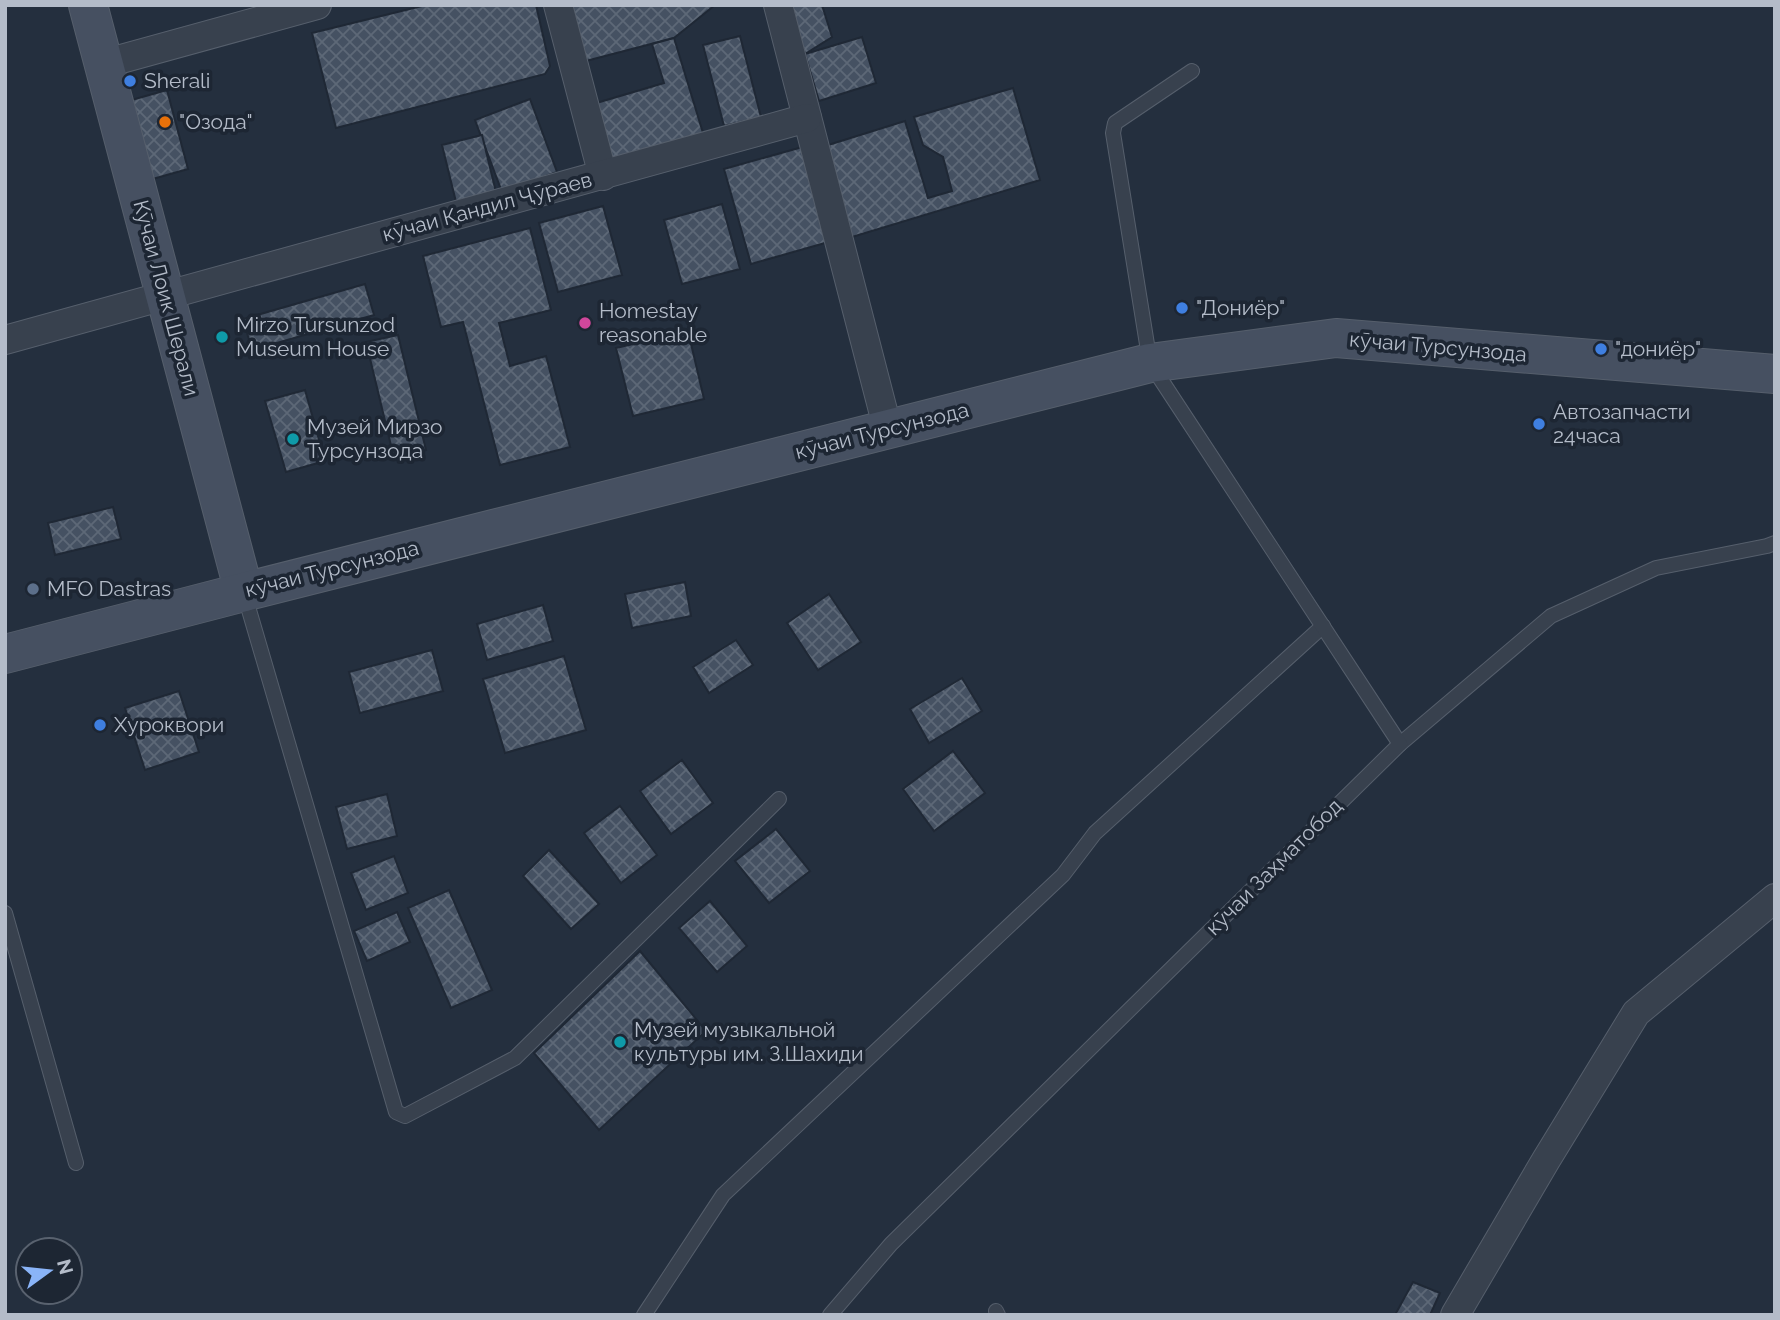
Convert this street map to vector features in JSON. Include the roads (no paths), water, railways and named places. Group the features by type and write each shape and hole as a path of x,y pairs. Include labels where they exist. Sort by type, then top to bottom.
{"main road":[{"name":"Кӯчаи Лоик Шерали","path":"88,5 244,592"},
{"name":"кӯчаи Турсунзода","path":"5,654 1150,363 1336,338 1775,374"}],"street":[{"path":"103,64 317,5"},
{"path":"558,5 603,176"},
{"path":"778,5 888,430"},
{"name":"кӯчаи Қандил Ҷӯраев","path":"5,340 807,118"},
{"path":"1455,1315 1636,1013 1775,898"}],"lane":[{"path":"1192,71 1115,123 1113,133 1150,363 1400,744"},
{"name":"кӯчаи Заҳматобод","path":"830,1315 891,1244 1400,744 1551,616 1656,568 1775,543"},
{"path":"244,592 396,1112 405,1116 515,1058 779,799"},
{"path":"644,1315 723,1195 1063,875 1094,833 1323,626"},
{"path":"5,913 76,1163"}],"place":[{"name":"Sherali","path":"130,81"},
{"name":"\"Озода\"","path":"165,122"},
{"name":"\"Дониёр\"","path":"1182,308"},
{"name":"Homestay reasonable","path":"585,323"},
{"name":"Mirzo Tursunzod Museum House","path":"222,337"},
{"name":"\"дониёр\"","path":"1601,349"},
{"name":"Автозапчасти 24часа","path":"1539,424"},
{"name":"Музей Мирзо Турсунзода","path":"293,439"},
{"name":"MFO Dastras","path":"33,589"},
{"name":"Хуроквори","path":"100,725"},
{"name":"Музей музыкальной культуры им. З.Шахиди","path":"620,1042"}]}
